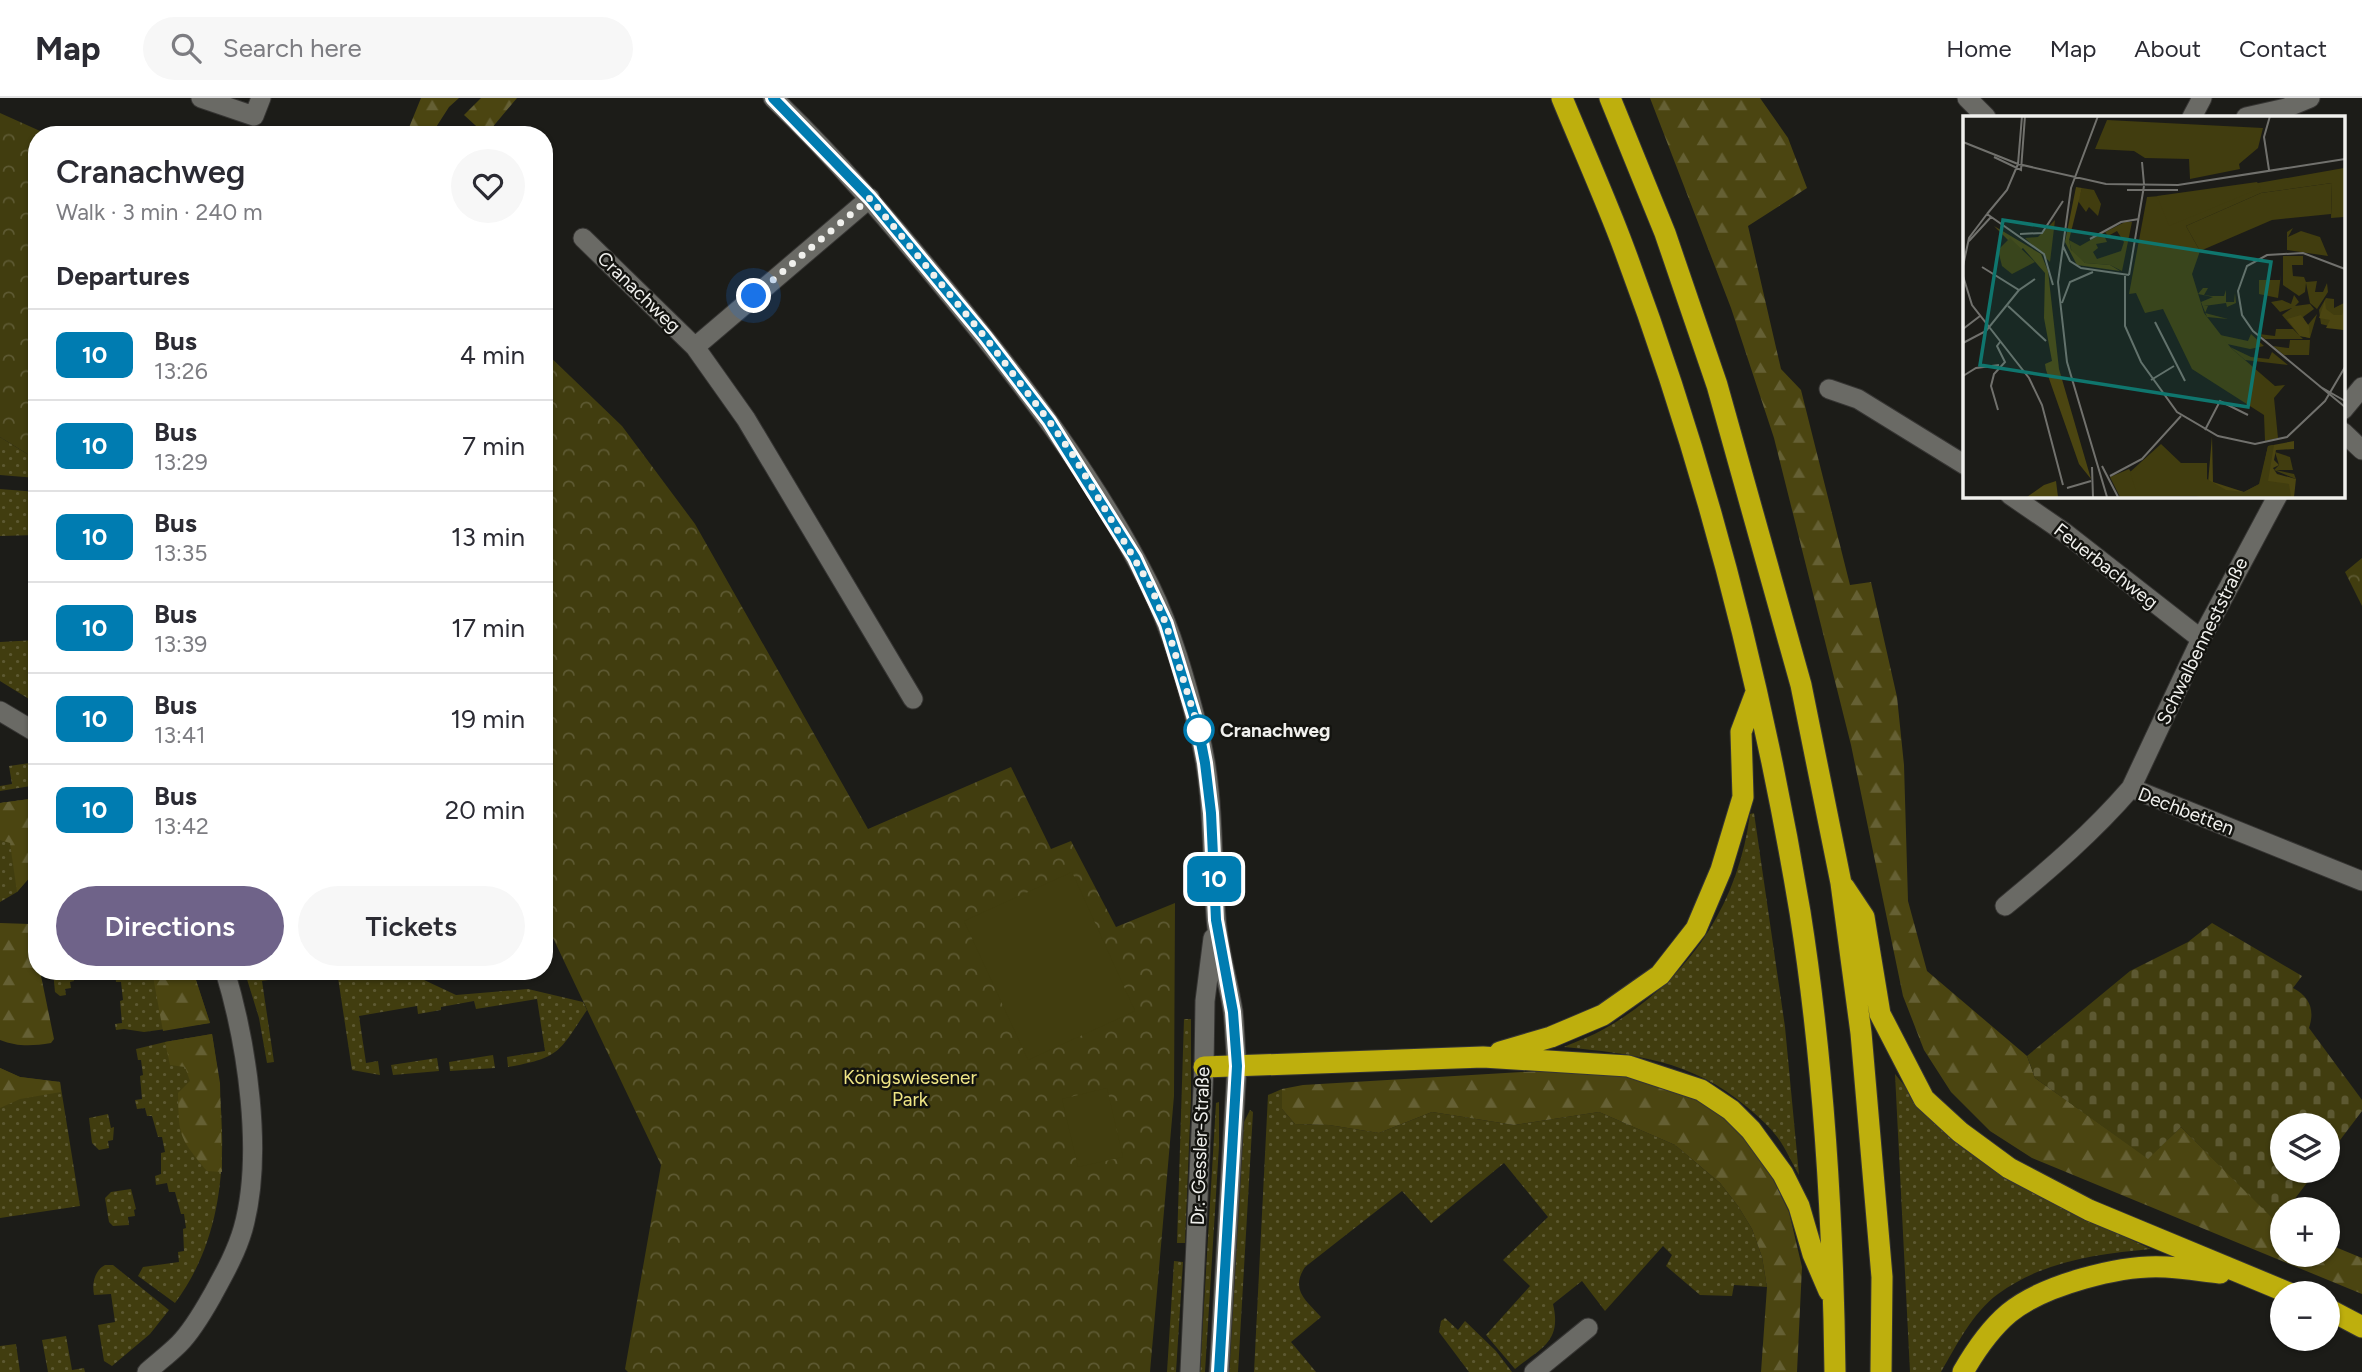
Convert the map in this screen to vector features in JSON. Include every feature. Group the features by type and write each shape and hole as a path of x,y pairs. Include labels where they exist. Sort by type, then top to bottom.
{"highway":[{"path":"1562,98 1620,237 1676,402 1725,565 1756,693 1801,926 1821,1084 1831,1210 1835,1372"},
{"path":"1610,98 1665,233 1717,385 1801,685 1841,883 1861,1033 1882,1277 1881,1372"},
{"path":"1483,1057 1551,1037 1603,1016 1660,975 1696,929 1721,870 1743,797 1741,732 1756,693"},
{"path":"1841,883 1864,918 1880,1014 1924,1099 1960,1132 2009,1168 2089,1210 2270,1286"},
{"path":"1204,1067 1483,1057 1628,1066 1700,1090 1731,1110 1751,1130 1783,1174 1799,1206 1813,1254 1834,1301"},
{"path":"1963,1372 1976,1350 2010,1313 2053,1288 2108,1271 2164,1266 2247,1277"},
{"path":"2340,1315 2362,1326"}],"street":[{"path":"201,98 254,116 261,98"},
{"name":"Dr.-Gessler-Straße","path":"773,98 870,198 985,337 1049,421 1086,477 1151,587 1166,624 1199,732 1211,813 1216,920 1233,1012 1237,1066 1219,1372"},
{"path":"1967,98 1985,116"},
{"path":"2193,116 2202,98"},
{"path":"2250,116 2286,108 2310,98"},
{"name":"Cranachweg","path":"695,347 870,198"},
{"name":"Cranachweg","path":"583,238 695,347 746,419 913,699"},
{"path":"2344,409 2362,387"},
{"path":"1829,389 1858,399 1963,464"},
{"path":"2344,433 2362,450"},
{"name":"Feuerbachweg","path":"2013,497 2064,532 2201,639"},
{"name":"Schwalbenneststraße","path":"2131,788 2201,639 2277,497"},
{"path":"0,711 28,728"},
{"name":"Dechbetten","path":"2005,906 2106,817 2131,788 2362,881"},
{"name":"Dr.-Gessler-Straße","path":"1190,1372 1205,1001 1216,920"},
{"path":"147,1372 180,1343 207,1305 232,1260 244,1226 252,1166 248,1078 240,1023 228,980"},
{"path":"1534,1372 1588,1328"}],"green space":[{"path":"421,98 459,98 449,107 437,126 410,126"},
{"path":"481,98 517,98 494,126 476,126 464,115"},
{"path":"1650,98 1760,98 1788,138 1807,188 1748,226 1781,369 1801,390 1850,585 1871,582 1897,697 1904,765 1908,901 1927,971 2027,1056 2035,1078 2148,1158 2181,1127 2270,1215 2270,1256 2032,1158 1990,1131 1951,1092 1924,1050 1903,996 1851,745 1774,438 1731,308"},
{"path":"0,113 29,126 28,454 0,437"},
{"name":"Königswiesener Park","path":"553,360 622,426 695,524 868,829 1011,767 1051,849 1071,841 1116,927 1175,903 1174,1096 1150,1372 628,1372 625,1369 661,1165 553,938"},
{"path":"0,437 28,454 28,477 0,475"},
{"path":"0,489 28,491 28,535 0,536"},
{"path":"2362,558 2362,606 2345,572"},
{"path":"28,640 28,698 0,681 0,642"},
{"path":"28,763 28,786 0,791 0,786 12,784 9,766"},
{"path":"28,799 28,879 17,892 0,902 0,803"},
{"path":"28,799 28,879 17,892 10,843 0,840 0,803"},
{"path":"1754,813 1785,1027 1799,1175 1781,1142 1767,1125 1726,1091 1705,1079 1661,1062 1564,1047 1599,1032 1633,1010 1660,989 1683,965 1720,911 1744,848 1750,814"},
{"path":"1072,872 1135,1011 1028,1060 964,921"},
{"path":"0,923 28,924 28,980 42,980 54,1039 51,1043 38,1045 13,1044 0,1040"},
{"path":"2212,923 2302,976 2293,988 2304,996 2310,1005 2309,1028 2362,1100 2362,1111 2340,1140 2340,1113 2270,1113 2270,1183 2307,1183 2296,1197 2270,1197 2270,1216 2181,1127 2148,1159 2035,1078 2027,1056 2130,971 2188,942"},
{"path":"54,980 74,980 70,982 71,988 65,989 66,995 60,996 55,992"},
{"path":"154,980 196,980 210,1023 163,1031"},
{"path":"196,980 210,1023 144,1032 116,1030 115,1024 122,1023 120,1001 123,1000 121,982 116,982"},
{"path":"247,980 268,980 262,981 274,1062 267,1063 259,1018"},
{"path":"338,980 424,980 456,995 528,989 583,1002 587,1010 556,1051 538,1060 508,1067 507,1057 545,1051 537,999 476,1009 474,1001 418,1014 417,1006 359,1016 366,1063 378,1061 380,1075 352,1070"},
{"path":"1184,1019 1191,1019 1191,1098 1185,1243 1177,1243"},
{"path":"212,1034 221,1104 221,1174 207,1241 194,1273 175,1303 138,1276 143,1267 179,1262 178,1252 184,1251 183,1229 186,1228 184,1214 181,1214 175,1192 169,1192 167,1183 156,1185 155,1176 161,1174 161,1153 165,1152 162,1137 158,1137 152,1116 147,1116 145,1108 137,1109 135,1100 142,1099 140,1076 143,1075 136,1049"},
{"path":"212,1034 220,1083 222,1172 207,1171 182,1136 178,1093 190,1081 185,1067 170,1065 165,1042"},
{"path":"493,1055 495,1068 450,1071 449,1062"},
{"path":"437,1058 439,1071 393,1075 391,1065"},
{"path":"0,1068 20,1077 60,1082 80,1206 0,1218"},
{"path":"0,1068 20,1077 60,1082 61,1092 20,1099 0,1108"},
{"path":"1573,1069 1623,1073 1696,1097 1726,1118 1746,1138 1773,1179 1789,1212 1802,1267 1797,1372 1761,1372 1767,1287 1762,1257 1752,1229 1720,1183 1675,1145 1599,1112 1514,1125 1432,1112 1379,1133 1329,1125 1295,1124 1282,1109 1282,1089 1303,1085"},
{"path":"1895,1074 1922,1107 2087,1219 2151,1249 2071,1261 2015,1283 1981,1310 1941,1372 1910,1372"},
{"path":"1107,1088 1123,1157 1078,1167 1062,1099"},
{"path":"1282,1089 1282,1109 1295,1124 1329,1125 1379,1133 1432,1112 1514,1125 1599,1112 1675,1145 1720,1183 1752,1229 1762,1257 1767,1287 1734,1285 1732,1296 1700,1295 1666,1266 1672,1255 1663,1246 1605,1311 1582,1281 1553,1304 1555,1327 1552,1336 1541,1349 1515,1369 1486,1335 1530,1286 1503,1260 1548,1217 1504,1163 1431,1223 1402,1191 1305,1267 1299,1282 1300,1288 1305,1300 1321,1317 1291,1342 1316,1372 1254,1372 1268,1095"},
{"path":"1219,1102 1219,1146 1205,1372 1200,1372 1216,1103"},
{"path":"1250,1110 1253,1112 1238,1372 1229,1372 1243,1133 1244,1122"},
{"path":"108,1114 111,1128 114,1127 113,1140 108,1141 109,1148 99,1150 92,1143 89,1118"},
{"path":"131,1189 135,1216 128,1217 129,1225 113,1226 109,1222 105,1198 111,1192"},
{"path":"2340,1249 2362,1258 2362,1294 2340,1285 2340,1281 2330,1281 2296,1267 2340,1267"},
{"path":"1174,1261 1183,1262 1176,1372 1167,1372"},
{"path":"105,1265 113,1265 169,1310 150,1334 112,1366 104,1361 98,1325 115,1322 111,1294 94,1295 93,1291 96,1274"},
{"path":"1445,1318 1458,1330 1465,1321 1496,1351 1512,1372 1469,1372 1439,1332 1441,1321"},
{"path":"66,1336 72,1370 84,1368 85,1372 48,1372 42,1340"},
{"path":"16,1344 20,1372 0,1372 0,1346"}],"bus line":[{"name":"10","path":"773,98 870,198 985,337 1049,421 1073,455 1135,558 1151,587 1166,624 1199,732 1205,763 1211,813 1216,920 1233,1012 1237,1066 1219,1372"}],"place":[{"name":"Cranachweg","path":"1199,730"}],"route":[{"path":"754,296 870,198 985,337 1073,455 1151,587 1166,624 1199,730"}]}
